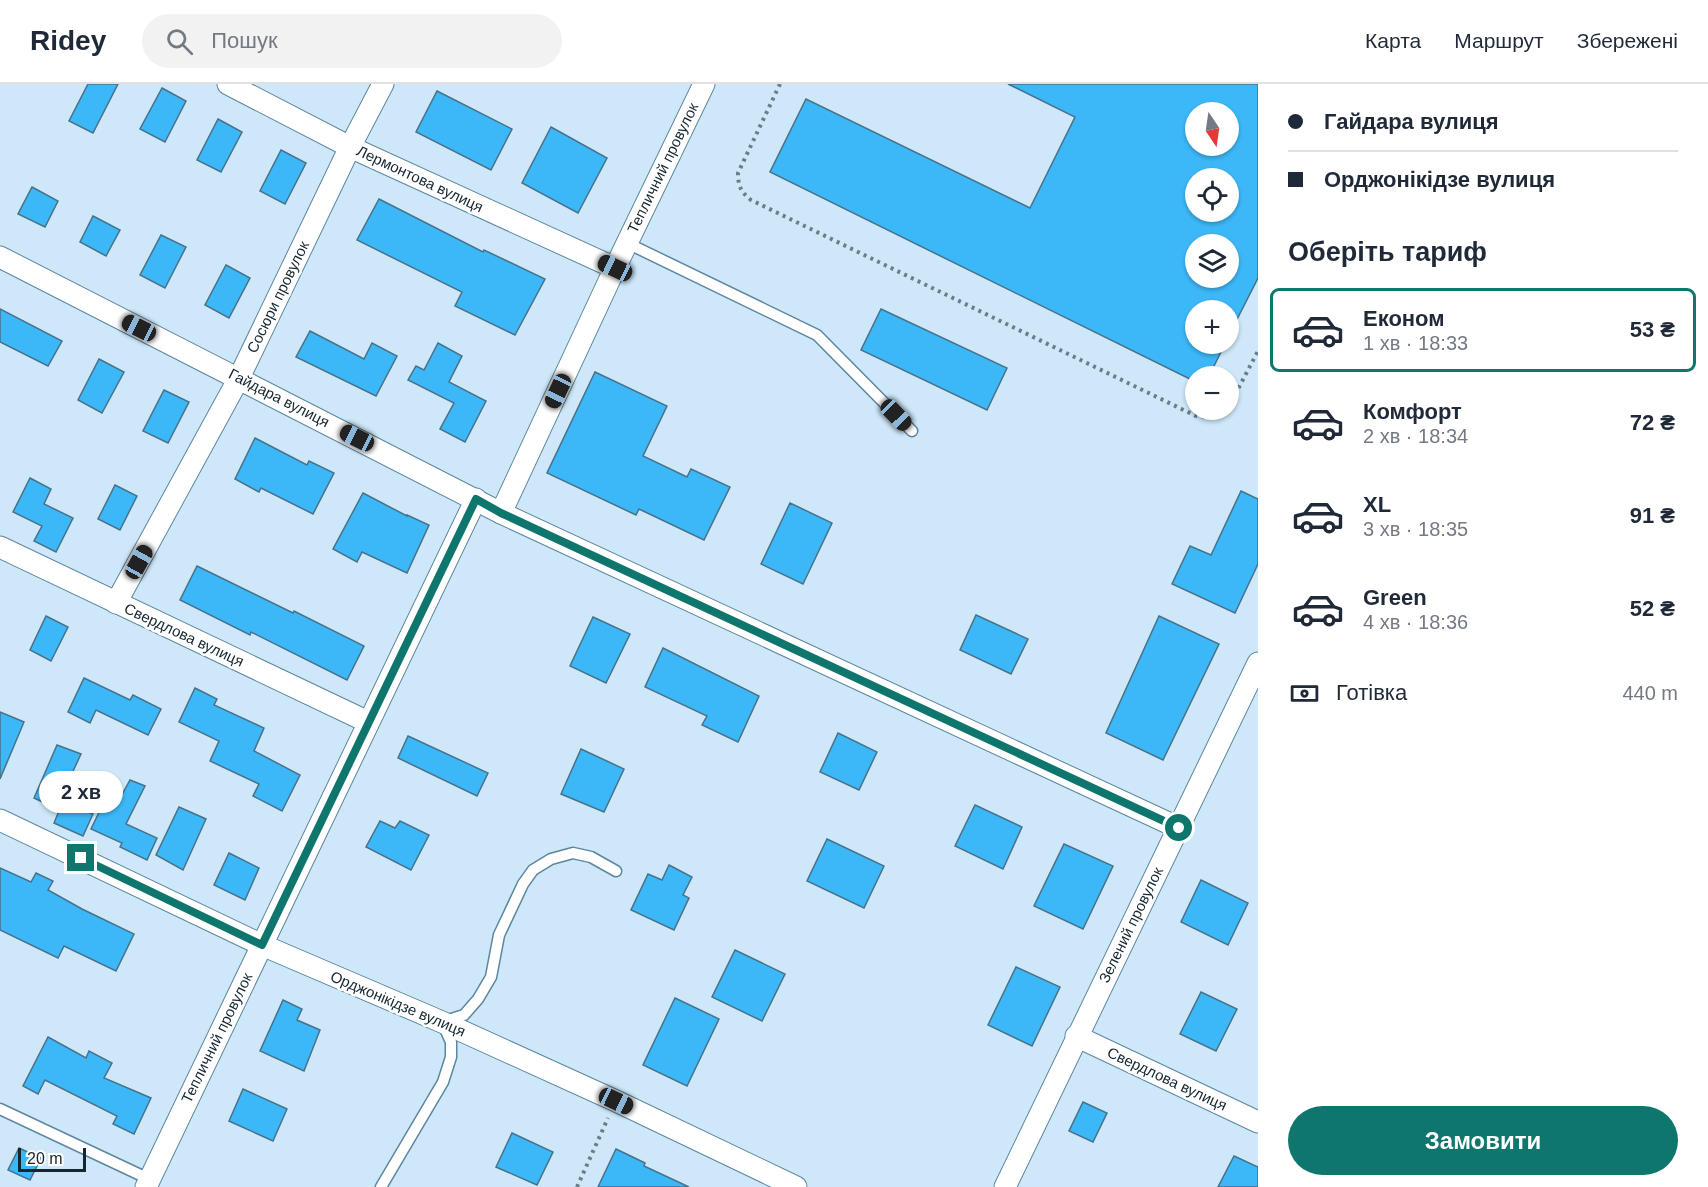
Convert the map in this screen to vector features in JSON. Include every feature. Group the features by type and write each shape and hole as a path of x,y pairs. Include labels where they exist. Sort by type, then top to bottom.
{"street":[{"name":"Лермонтова вулиця","path":"228,84 350,147 615,268"},
{"name":"Сосюри провулок","path":"116,603 239,378 350,147 384,84"},
{"name":"Тепличний провулок","path":"501,513 704,84"},
{"name":"Гайдара вулиця","path":"0,257 501,513 1179,828"},
{"name":"Тепличний провулок","path":"148,1183 476,499"},
{"name":"Свердлова вулиця","path":"0,547 368,722"},
{"name":"Зелений провулок","path":"1005,1187 1258,663"},
{"name":"Орджонікідзе вулиця","path":"0,820 262,945 442,1022 616,1101 796,1187"},
{"name":"Свердлова вулиця","path":"1076,1036 1258,1122"}],"lane":[{"path":"627,243 817,335 912,431"},
{"path":"381,1187 443,1082 451,1057 451,1042 442,1022 464,1015 478,999 491,977 499,935 523,884 533,870 551,859 573,853 591,857 616,871"},
{"path":"0,1109 148,1183"}],"path":[{"path":"780,84 738,173 738,183 742,193 751,200 1185,411"},
{"path":"1239,388 1258,351"},
{"path":"577,1187 616,1101"}],"building":[{"path":"88,84 118,84 93,133 69,121"},
{"path":"1008,84 1258,84 1258,278 1239,315 1239,300 1185,300 1185,354 1220,354 1214,366 1185,366 1185,377 770,172 806,99 1030,208 1075,117"},
{"path":"162,88 186,101 165,142 140,129"},
{"path":"437,91 512,129 491,170 416,132"},
{"path":"218,119 242,132 221,172 197,160"},
{"path":"551,127 607,158 578,213 522,183"},
{"path":"281,150 306,163 285,204 260,191"},
{"path":"32,187 58,201 45,227 18,214"},
{"path":"379,199 483,252 484,250 545,279 515,335 455,306 462,292 357,240"},
{"path":"93,216 120,230 106,256 80,242"},
{"path":"161,235 186,247 165,288 140,275"},
{"path":"226,265 250,278 229,318 205,305"},
{"path":"0,309 62,341 48,366 0,342"},
{"path":"881,309 1007,368 987,410 861,350"},
{"path":"310,331 364,359 372,343 397,356 376,396 296,357"},
{"path":"438,343 462,356 449,382 486,401 465,442 440,429 454,403 408,380 416,366 424,370"},
{"path":"99,359 124,372 102,413 78,400"},
{"path":"595,372 667,406 643,456 687,477 691,469 730,487 704,540 639,509 636,515 547,473"},
{"path":"164,390 189,402 168,443 143,431"},
{"path":"255,438 307,465 309,461 334,473 313,514 261,488 259,492 235,479"},
{"path":"30,478 51,489 44,504 73,518 56,552 34,541 42,526 13,512"},
{"path":"115,485 137,496 120,530 98,519"},
{"path":"1241,491 1258,499 1258,564 1235,613 1172,584 1190,546 1211,555"},
{"path":"363,493 429,525 407,573 362,552 357,562 333,549"},
{"path":"790,503 832,523 803,584 761,564"},
{"path":"197,566 364,646 347,680 251,632 250,635 180,600"},
{"path":"976,615 1028,639 1011,674 960,650"},
{"path":"46,616 68,627 51,661 30,650"},
{"path":"1159,616 1219,644 1163,760 1106,733"},
{"path":"593,617 630,634 606,683 570,666"},
{"path":"663,648 759,696 738,742 702,725 707,716 645,687"},
{"path":"84,678 130,700 133,695 161,709 148,735 96,710 90,723 68,712"},
{"path":"195,688 217,699 214,705 264,728 254,751 300,775 282,811 253,796 259,784 210,761 219,741 179,722"},
{"path":"0,712 24,722 0,779"},
{"path":"838,733 877,752 859,790 820,772"},
{"path":"408,736 488,773 477,796 398,758"},
{"path":"57,745 81,754 56,808 34,798"},
{"path":"581,749 624,769 604,812 561,794"},
{"path":"130,780 145,786 126,824 157,838 147,860 120,847 122,843 91,829 108,794 119,800"},
{"path":"63,801 93,814 83,836 54,823"},
{"path":"975,805 1022,827 1003,869 955,846"},
{"path":"179,807 206,819 183,870 156,855"},
{"path":"380,821 395,828 400,821 429,835 411,870 366,847"},
{"path":"827,839 884,866 864,908 807,881"},
{"path":"1064,844 1113,866 1083,929 1034,906"},
{"path":"229,853 259,868 245,900 214,885"},
{"path":"669,865 692,877 683,895 689,898 674,930 631,910 648,874 662,880"},
{"path":"0,868 31,882 36,873 53,881 48,890 134,934 116,971 64,946 58,958 0,930"},
{"path":"1201,880 1248,903 1228,945 1181,922"},
{"path":"735,950 785,974 762,1021 712,997"},
{"path":"1016,967 1060,987 1032,1046 988,1025"},
{"path":"1201,992 1237,1009 1216,1051 1180,1034"},
{"path":"675,998 719,1019 687,1086 643,1065"},
{"path":"283,1000 302,1009 297,1020 320,1030 304,1071 260,1051"},
{"path":"48,1037 86,1058 89,1051 112,1063 104,1078 151,1098 134,1134 113,1124 117,1116 45,1080 38,1094 23,1086"},
{"path":"243,1089 287,1109 273,1141 229,1121"},
{"path":"1083,1102 1107,1113 1093,1142 1069,1131"},
{"path":"512,1133 553,1152 537,1185 496,1167"},
{"path":"19,1148 41,1158 30,1180 8,1170"},
{"path":"616,1149 645,1163 644,1166 689,1187 598,1187"},
{"path":"1234,1156 1258,1167 1258,1187 1218,1187"}],"route":[{"path":"81,858 262,945 476,499 501,513 1179,828"}]}
